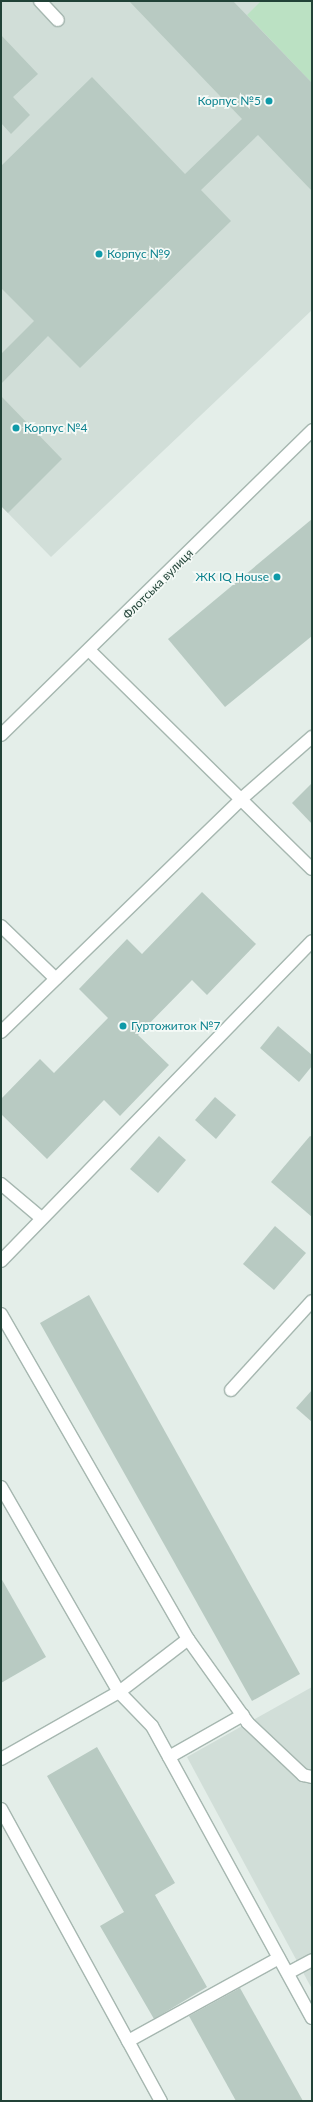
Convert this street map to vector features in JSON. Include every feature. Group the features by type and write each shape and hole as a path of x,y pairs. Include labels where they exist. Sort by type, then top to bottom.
{"street":[{"path":"40,1 58,20"},
{"name":"Флотська вулиця","path":"1,735 90,651 312,430"},
{"path":"90,651 240,800 312,869"},
{"path":"1,1032 240,800 312,737"},
{"path":"1,926 56,979"},
{"path":"1,1261 40,1217 312,941"},
{"path":"1,1184 40,1217"},
{"path":"231,1390 312,1302"},
{"path":"1,1314 188,1640 243,1715 303,1775 312,1777"},
{"path":"1,1487 119,1692 152,1726 312,2018"},
{"path":"1,1759 119,1692 188,1640"},
{"path":"169,1757 243,1715"},
{"path":"1,1809 161,2101"},
{"path":"128,2041 279,1958"},
{"path":"288,1973 312,1960"}],"shaded area":[{"path":"1,1 312,1 312,310 51,557 1,506"},
{"path":"312,1687 312,1989 187,1757"}],"green space":[{"path":"261,1 312,1 312,83 247,15"}],"building":[{"name":"Корпус №9","path":"129,1 233,1 312,83 312,191 258,135 201,190 231,221 80,368 48,336 1,384 1,354 34,321 1,288 1,166 92,77 185,174 242,119"},
{"path":"1,35 38,74 13,97 30,115 11,134 1,123"},
{"name":"Корпус №4","path":"1,396 62,459 8,513 1,506"},
{"name":"ЖК IQ House","path":"312,519 312,636 225,707 168,639"},
{"path":"312,783 312,824 292,803"},
{"name":"Гуртожиток №7","path":"202,892 256,944 207,995 192,980 138,1035 169,1065 120,1116 104,1100 47,1159 1,1114 1,1099 40,1059 54,1073 108,1018 79,989 127,939 142,954"},
{"path":"278,1026 312,1055 312,1066 299,1082 260,1048"},
{"path":"215,1097 236,1115 216,1139 195,1120"},
{"path":"159,1136 186,1160 158,1193 130,1169"},
{"path":"310,1136 312,1137 312,1217 271,1182"},
{"path":"275,1226 306,1253 274,1290 243,1264"},
{"path":"89,1295 300,1674 252,1701 40,1323"},
{"path":"312,1390 312,1422 296,1408"},
{"path":"1,1578 46,1657 1,1683"},
{"path":"97,1747 175,1883 155,1895 207,1987 154,2019 100,1926 124,1912 47,1776"},
{"path":"240,1988 303,2101 236,2101 189,2016"}],"place":[{"name":"Корпус №5","path":"269,101"},
{"name":"Корпус №9","path":"99,254"},
{"name":"Корпус №4","path":"16,428"},
{"name":"ЖК IQ House","path":"277,577"},
{"name":"Гуртожиток №7","path":"123,1026"}]}
